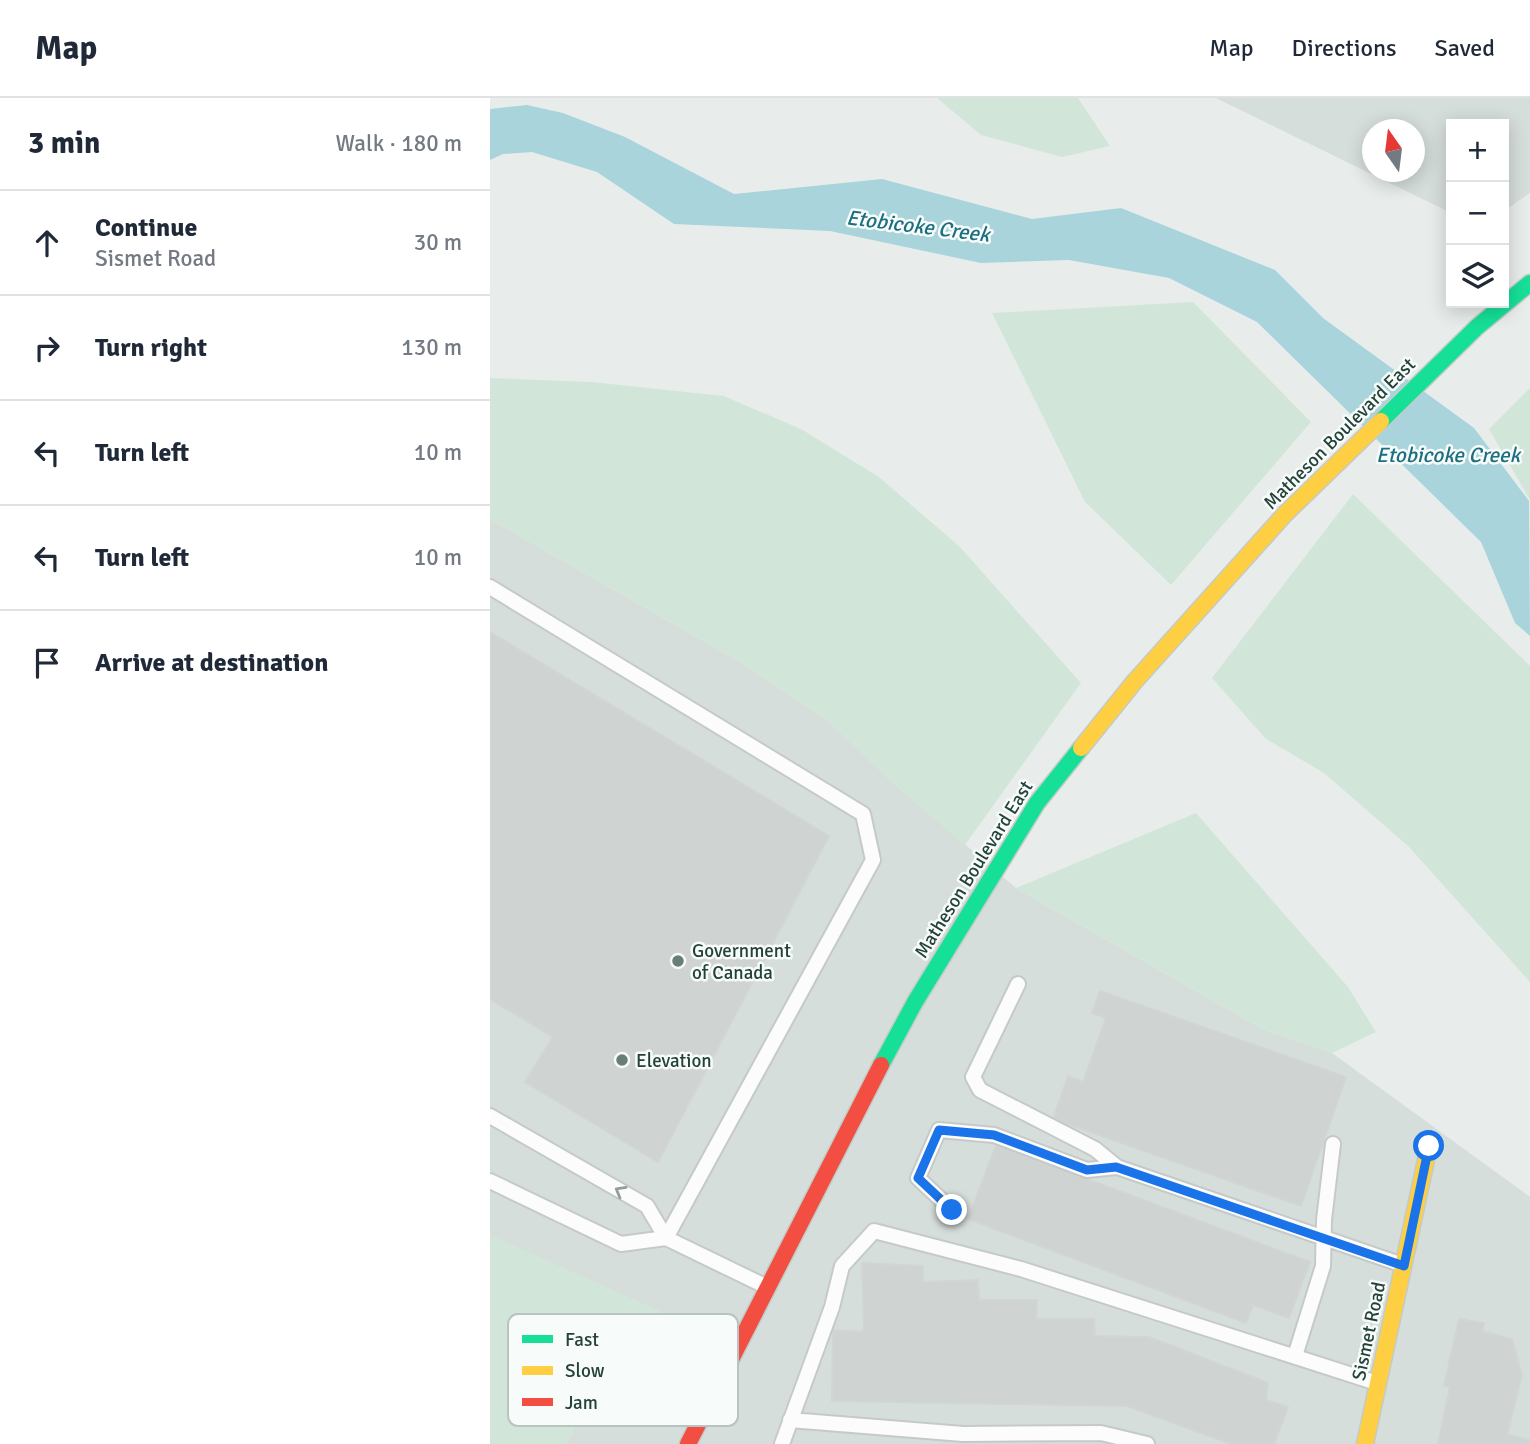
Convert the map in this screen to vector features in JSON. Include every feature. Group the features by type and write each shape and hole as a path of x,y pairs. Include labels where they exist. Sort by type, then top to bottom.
{"street":[{"name":"Matheson Boulevard East","path":"738,1346 853,1117 915,1002 1037,803 1135,681 1285,514 1477,327 1530,283"},
{"name":"Sismet Road","path":"1365,1444 1429,1146"},
{"name":"Matheson Boulevard East","path":"688,1444 697,1426"}],"lane":[{"path":"490,587 863,814 873,860 666,1238"},
{"path":"1018,984 973,1077 980,1090 1095,1149 1116,1167 1404,1266"},
{"path":"490,1116 647,1206 666,1238 768,1288"},
{"path":"952,1210 918,1178 939,1130 994,1135 1087,1170 1116,1167"},
{"path":"1295,1356 1323,1266 1333,1144"},
{"path":"490,1181 621,1244 666,1238"},
{"path":"782,1444 832,1307 842,1266 874,1231 1021,1269 1378,1383"},
{"path":"790,1420 963,1434 1101,1433 1147,1444"}],"shaded area":[{"path":"1216,98 1530,98 1530,193 1509,208 1509,119 1446,119 1446,211 1388,182 1425,182 1425,119 1362,119 1362,169"},
{"path":"490,519 732,657 829,721 891,781 1016,888 1263,1029 1332,1053 1530,1197 1530,1444 490,1444"}],"green space":[{"path":"937,98 1078,98 1110,146 1062,157 981,135"},
{"path":"1193,302 1311,422 1171,585 1085,502 992,313"},
{"path":"490,378 592,382 724,396 801,429 879,477 960,547 1081,683 965,845 891,781 829,721 732,657 490,519"},
{"path":"1530,388 1530,500 1489,429"},
{"path":"1353,494 1530,666 1530,982 1409,847 1324,773 1266,739 1212,678"},
{"path":"1196,813 1348,987 1376,1032 1332,1053 1263,1029 1016,888"},
{"path":"490,1235 664,1313 508,1314 508,1426 577,1426 567,1444 490,1444"}],"water":[{"name":"Etobicoke Creek","path":"527,105 563,113 625,137 734,194 882,179 1032,219 1121,208 1275,270 1323,318 1474,428 1529,501 1530,636 1515,623 1481,542 1257,322 1169,278 1069,260 981,263 830,231 674,224 597,172 532,152 503,154 490,160 490,109"}],"building":[{"path":"490,632 829,836 658,1162 525,1082 553,1037 490,999"},
{"path":"1100,991 1346,1077 1301,1206 1053,1119 1068,1076 1083,1082 1106,1018 1092,1013"},
{"path":"996,1145 1310,1262 1289,1318 1253,1305 1246,1323 968,1219"},
{"path":"862,1263 923,1266 923,1282 978,1280 979,1300 1037,1300 1036,1319 1094,1319 1095,1336 1149,1337 1268,1383 1266,1400 1288,1407 1274,1444 1231,1444 1127,1406 832,1401 833,1330 864,1332"},
{"path":"1459,1319 1484,1323 1482,1331 1512,1339 1522,1375 1507,1435 1530,1440 1530,1444 1438,1444 1450,1387 1444,1386"}],"traffic: fast":[{"path":"1381,421 1477,327 1530,283"},
{"path":"881,1065 915,1002 1037,803 1081,748"}],"traffic: slow":[{"path":"1081,748 1135,681 1285,514 1381,421"},
{"path":"1365,1444 1429,1146"}],"traffic: jam":[{"path":"738,1346 881,1065"},
{"path":"688,1444 697,1426"}],"place":[{"name":"Government of Canada","path":"678,961"},
{"name":"Elevation","path":"622,1060"}],"route":[{"path":"952,1210 918,1178 939,1130 994,1135 1087,1170 1116,1167 1404,1266 1429,1146"}]}
